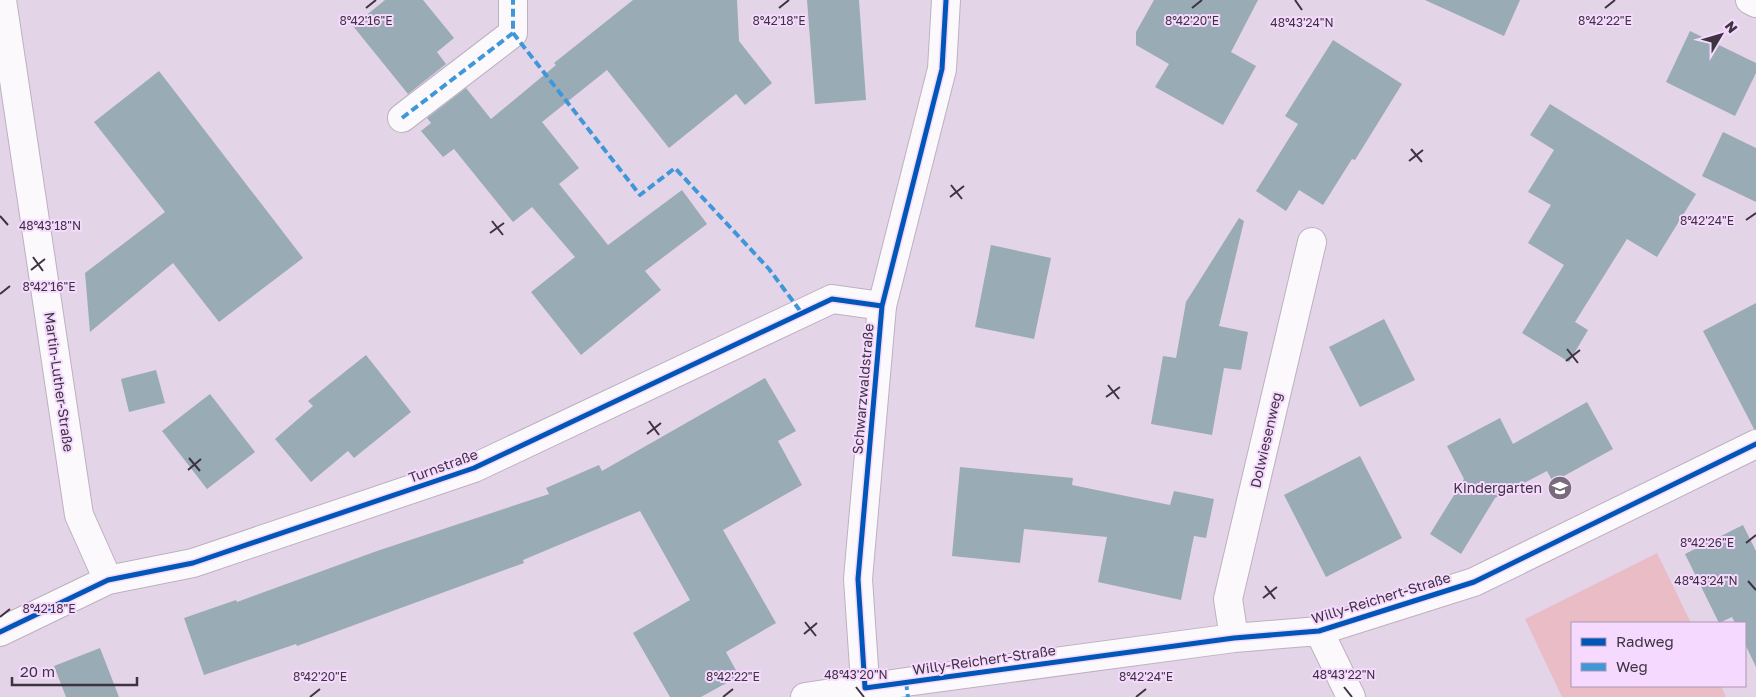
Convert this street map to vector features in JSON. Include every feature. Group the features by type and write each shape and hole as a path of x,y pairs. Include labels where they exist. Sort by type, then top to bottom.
{"street":[{"name":"Martin-Luther-Straße","path":"2,0 79,515 108,580"},
{"path":"402,118 513,33 513,0"},
{"name":"Schwarzwaldstraße","path":"865,692 858,579 882,306 942,69 946,0"},
{"path":"1750,0 1756,3"},
{"name":"Dolwiesenweg","path":"1234,638 1228,599 1312,242"},
{"name":"Turnstraße","path":"0,632 108,580 193,563 474,468 832,298 882,306"},
{"name":"Willy-Reichert-Straße","path":"805,697 865,692 1234,638 1319,631 1474,582 1756,444"},
{"path":"1319,631 1351,697"}],"shaded area":[{"path":"1657,553 1691,622 1571,622 1571,687 1721,687 1726,697 1562,697 1525,619"}],"building":[{"path":"385,0 423,0 454,38 437,52 446,64 408,94 353,26"},
{"path":"633,0 737,0 739,41 772,83 745,105 736,94 669,148 607,70 542,122 579,168 559,184 608,245 682,190 707,224 645,271 661,290 581,355 531,292 575,257 532,207 513,222 454,149 443,157 421,131 431,123 427,118 466,88 491,119 556,65 554,63"},
{"path":"807,0 859,0 866,100 815,104"},
{"path":"1154,0 1258,0 1231,52 1256,66 1223,125 1155,87 1169,64 1136,45 1136,32"},
{"path":"1425,0 1520,0 1504,36"},
{"path":"1690,31 1756,63 1756,73 1735,116 1666,82"},
{"path":"1333,40 1402,84 1355,160 1352,159 1323,205 1299,190 1286,211 1256,191 1298,124 1285,116"},
{"path":"159,71 303,258 219,322 173,263 90,332 85,273 165,212 94,122"},
{"path":"1550,104 1696,194 1657,257 1627,239 1575,322 1588,330 1569,362 1522,333 1564,265 1528,243 1551,205 1528,192 1554,150 1530,135"},
{"path":"1723,132 1756,148 1756,202 1702,176"},
{"path":"1239,218 1244,221 1219,326 1248,332 1241,370 1224,368 1212,435 1151,424 1163,356 1176,358 1186,302"},
{"path":"991,245 1051,258 1034,339 975,327"},
{"path":"1756,303 1756,429 1754,429 1703,331"},
{"path":"1384,319 1415,380 1360,407 1329,347"},
{"path":"366,355 411,412 354,458 348,451 311,482 275,439 313,406 308,401"},
{"path":"156,370 165,403 129,412 121,379"},
{"path":"765,378 796,431 778,441 802,485 723,530 776,623 726,652 739,676 701,697 670,697 633,633 690,600 640,511 523,560 524,563 297,646 296,644 204,675 184,618 236,600 237,602 377,551 549,494 546,488 599,465 602,471"},
{"path":"210,394 255,452 207,489 162,431"},
{"path":"1587,402 1613,449 1553,482 1547,471 1495,498 1461,554 1430,534 1464,479 1447,446 1500,418 1513,444"},
{"path":"1360,456 1402,538 1326,577 1284,495"},
{"path":"960,467 1073,478 1072,485 1170,505 1174,491 1214,499 1206,538 1194,536 1181,600 1098,582 1107,537 1024,529 1020,563 952,556"},
{"path":"1743,525 1756,551 1756,667 1746,646 1746,622 1734,622 1732,617 1719,622 1685,554"},
{"path":"100,648 119,697 66,697 54,666"}],"marked path":[{"path":"402,118 513,33 513,0"},
{"path":"513,33 640,195 675,168 769,269 801,312"},
{"path":"906,682 908,697"}],"cycle path":[{"path":"946,0 942,69 882,306 858,579 865,688 1234,638 1319,631 1474,582 1756,444"},
{"path":"0,632 108,580 193,563 474,468 832,299 882,306"}],"place":[{"name":"Kindergarten","path":"1560,488"}]}
